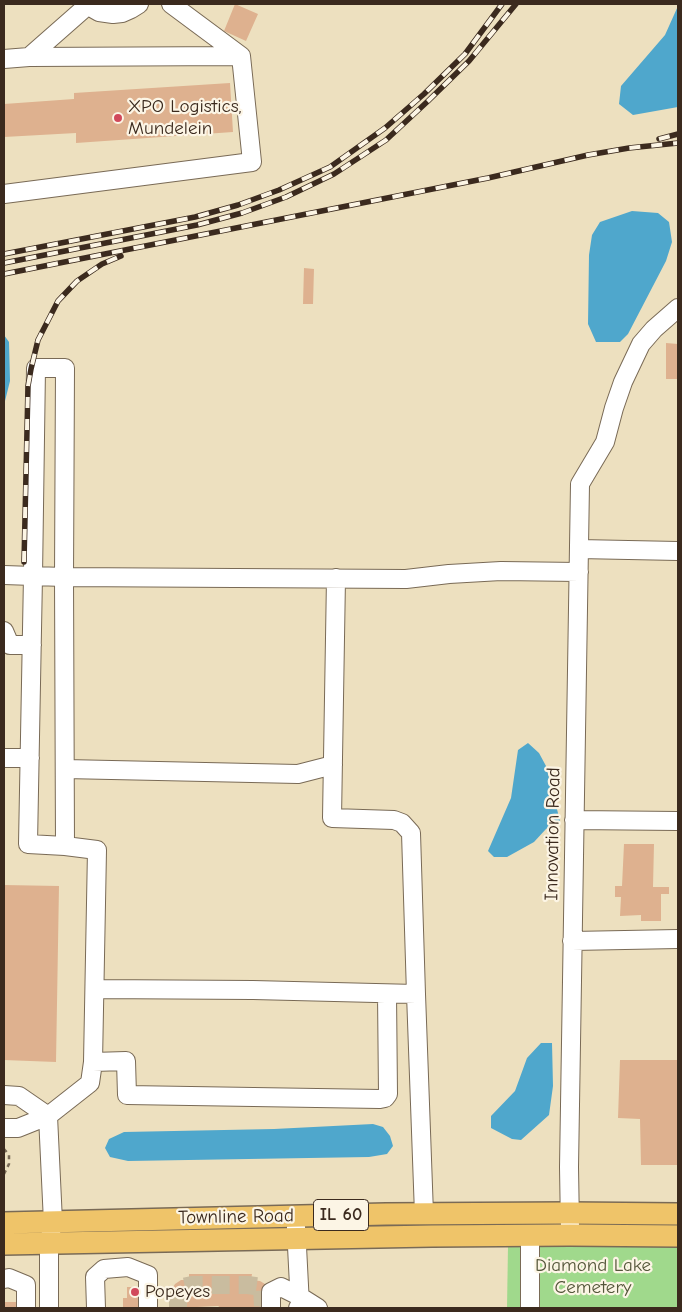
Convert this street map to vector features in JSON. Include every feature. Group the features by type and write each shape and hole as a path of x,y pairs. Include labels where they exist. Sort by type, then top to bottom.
{"main road":[{"name":"Townline Road","path":"4,1223 424,1214 678,1214"},
{"name":"Townline Road","path":"4,1244 570,1234 678,1236"}],"street":[{"path":"29,57 86,5 99,12 112,14 122,13 139,4"},
{"path":"4,194 252,162 241,56 171,4"},
{"path":"4,59 29,57 241,56"},
{"name":"Innovation Road","path":"570,1234 572,941 580,484 605,442 622,382 641,344 654,329 678,308"},
{"path":"4,1128 18,1128 48,1116 90,1083 93,1062 96,850 28,844 36,368 65,368 65,846"},
{"path":"579,549 678,550"},
{"path":"4,574 64,577 406,579 501,571 579,572"},
{"path":"336,578 332,818 396,820 402,823 411,833 424,1214"},
{"path":"6,640 32,645"},
{"path":"4,758 30,758"},
{"path":"65,770 298,774 333,765"},
{"path":"574,820 678,821"},
{"path":"572,941 678,939"},
{"path":"95,989 416,994"},
{"path":"93,1062 126,1061 126,1095 380,1100 388,1094 387,994"},
{"path":"4,1095 19,1096 48,1116"},
{"path":"48,1116 53,1222 49,1243 50,1308"},
{"path":"295,1216 299,1302"},
{"path":"530,1235 530,1308"},
{"path":"96,1308 95,1277 104,1269 128,1267 148,1275 148,1308"},
{"path":"4,1279 10,1278 26,1286 26,1308"},
{"path":"271,1308 272,1292 281,1287 299,1302 318,1308"}],"path":[{"path":"4,1149 10,1156 9,1164 4,1174"}],"green space":[{"name":"Diamond Lake Cemetery","path":"508,1246 678,1247 678,1308 507,1308"}],"water":[{"path":"678,6 678,107 633,115 619,104 621,86 665,35"},
{"path":"632,211 658,213 669,222 672,242 666,261 628,334 620,342 596,342 588,324 589,255 592,235 600,222"},
{"path":"4,335 9,342 10,381 4,405"},
{"path":"528,743 539,753 546,766 560,821 546,829 534,842 507,857 494,857 488,851 511,798 518,750"},
{"path":"541,1043 552,1043 553,1086 549,1115 521,1140 512,1139 491,1128 491,1116 515,1091 527,1058"},
{"path":"373,1124 383,1127 390,1136 393,1146 387,1154 369,1157 128,1161 110,1157 105,1148 109,1139 124,1132 274,1129"}],"building":[{"path":"235,4 258,14 246,41 224,31"},
{"name":"XPO Logistics, Mundelein","path":"230,83 233,132 76,143 76,133 4,137 4,104 74,99 74,93"},
{"path":"304,268 314,269 313,304 303,304"},
{"path":"666,343 678,344 678,379 666,379"},
{"path":"624,844 654,844 653,887 669,887 669,894 661,894 661,921 641,921 641,915 620,916 621,897 615,897 615,886 622,886"},
{"path":"4,885 59,886 56,1062 4,1060"},
{"path":"620,1060 678,1060 678,1165 641,1165 640,1119 618,1118"},
{"path":"189,1274 252,1274 251,1280 260,1281 265,1284 268,1291 268,1308 221,1308 218,1306 172,1308 172,1289 181,1280 189,1280"},
{"name":"Popeyes","path":"127,1287 143,1287 143,1308 123,1308 123,1298 127,1298"},
{"path":"4,1302 21,1302 21,1308 4,1308"}],"tunnel":[{"path":"178,1308 178,1288 192,1285 248,1285 262,1287 262,1308"}],"railway":[{"path":"4,254 195,217 238,205 279,190 330,167 385,128 424,94 465,54 502,4"},
{"path":"4,263 197,225 242,213 286,197 334,174 386,140 428,101 469,61 516,4"},
{"path":"659,139 678,134"},
{"path":"4,274 488,178 588,155 629,148 678,143"},
{"path":"24,562 28,386 38,340 58,301 77,281 102,264 121,256"}],"place":[{"name":"XPO Logistics, Mundelein","path":"118,118"},
{"name":"Popeyes","path":"135,1292"}]}
